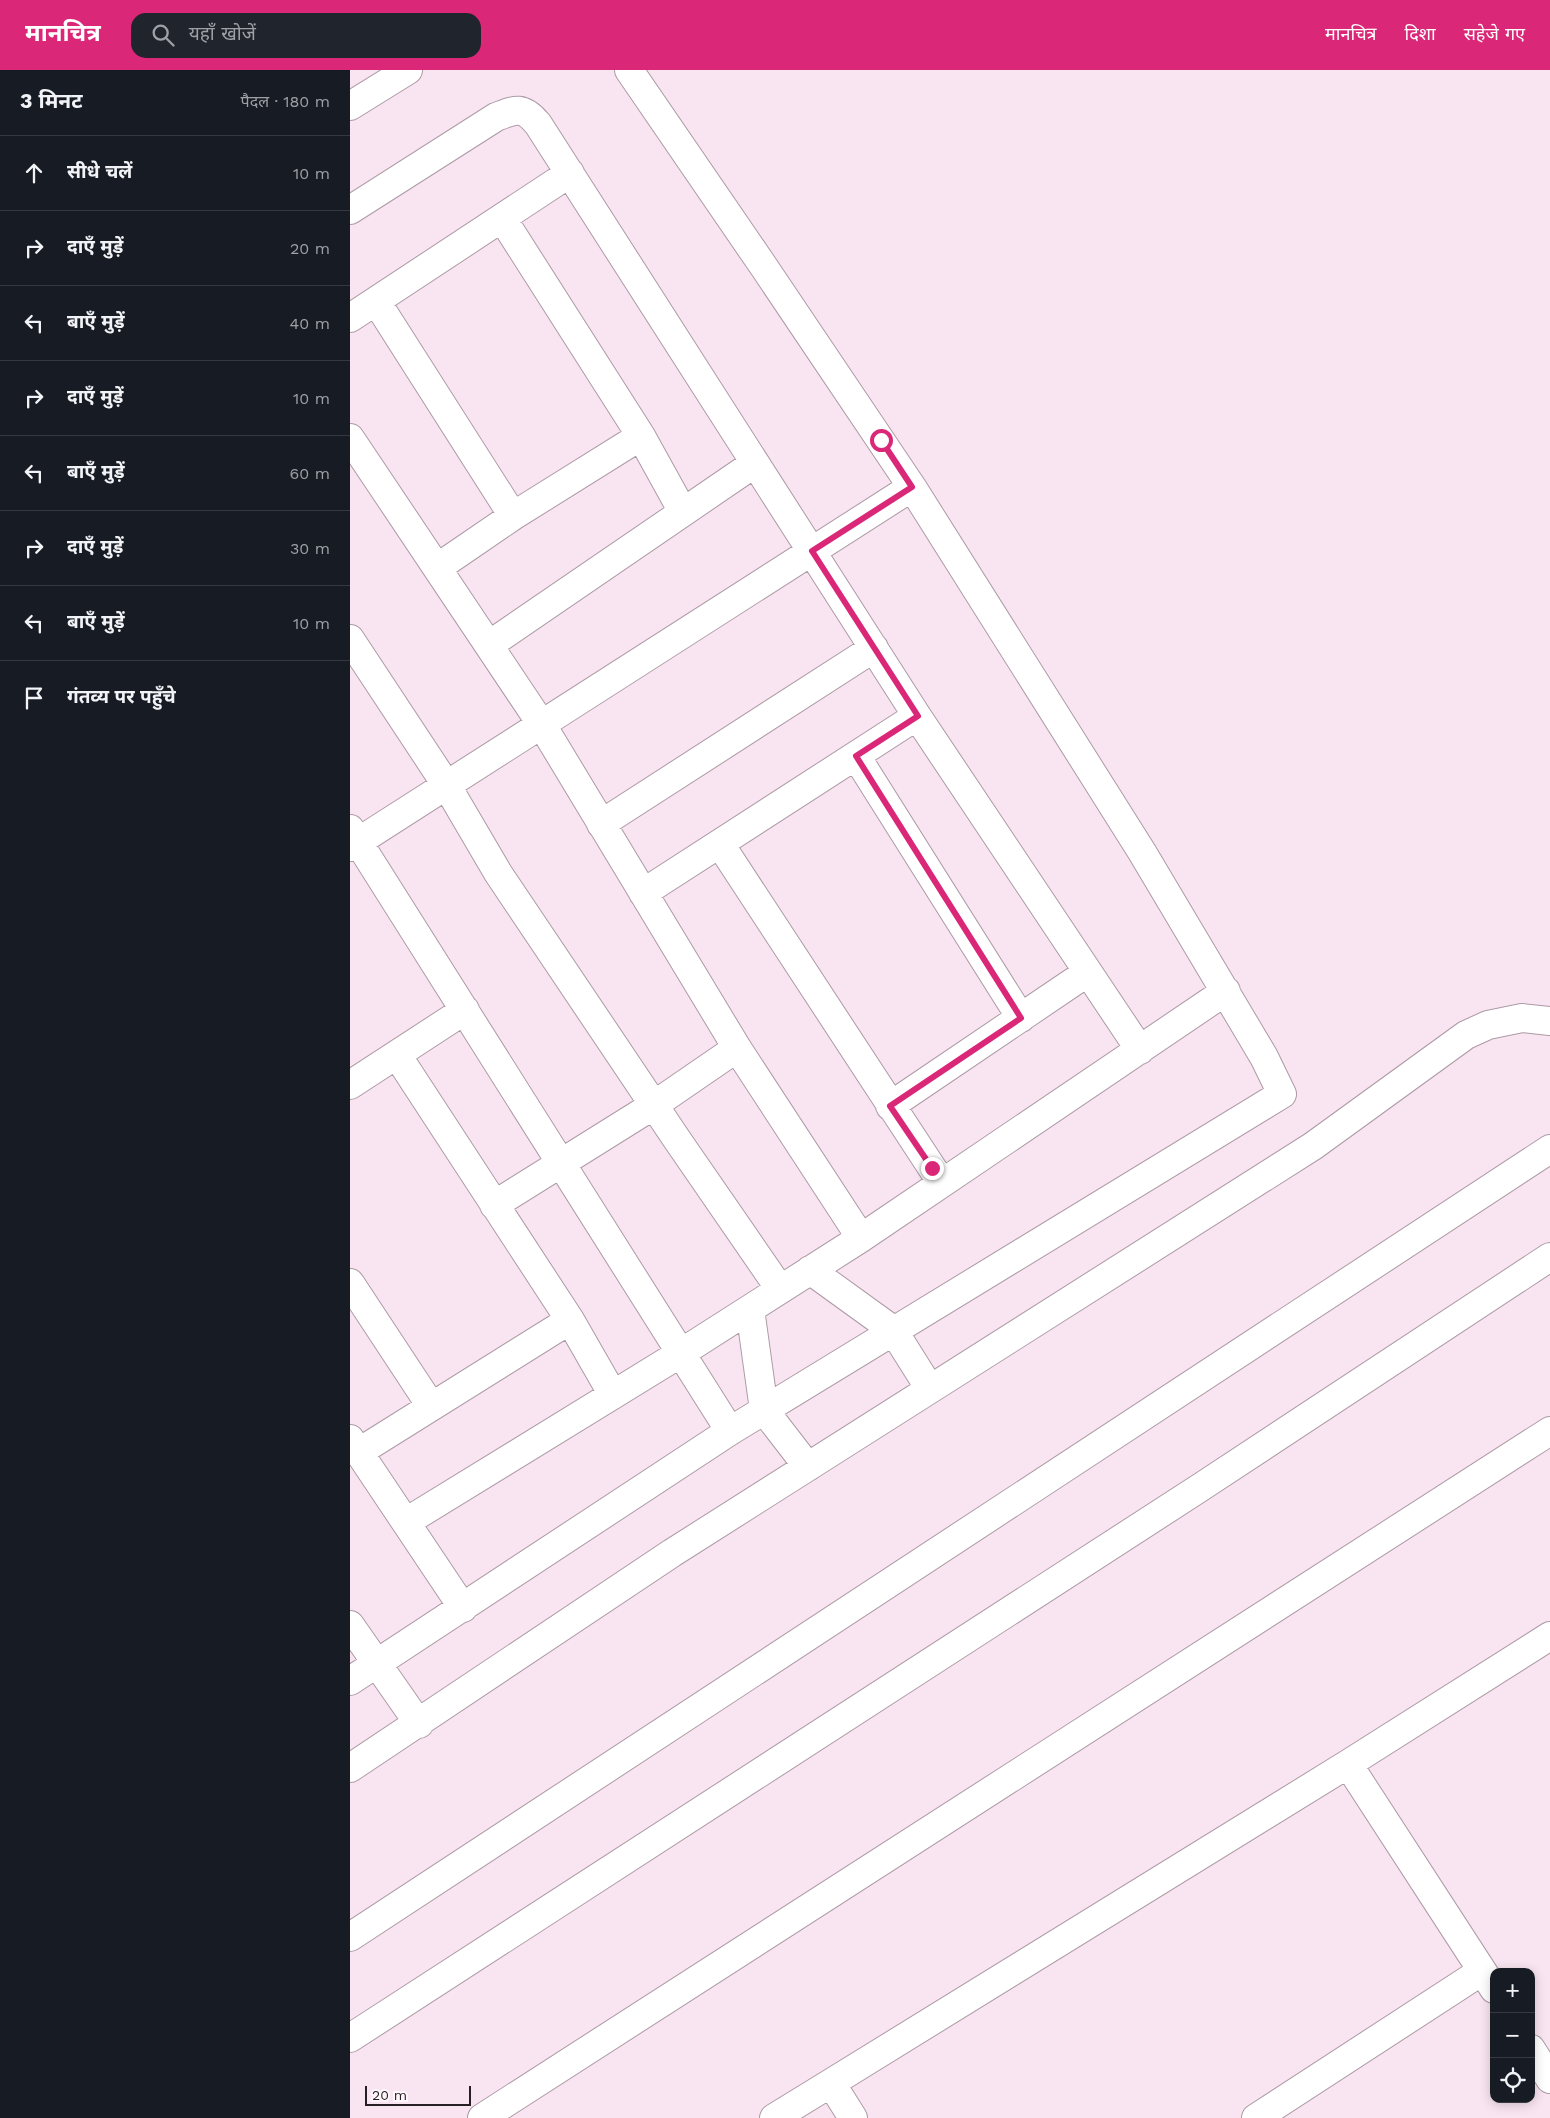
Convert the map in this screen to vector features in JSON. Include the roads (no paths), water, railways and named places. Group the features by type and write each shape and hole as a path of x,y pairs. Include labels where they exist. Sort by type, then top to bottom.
{"street":[{"path":"350,106 408,70"},
{"path":"350,1681 730,1431 892,1330 1282,1094 1264,1057 1137,843 912,487 629,70"},
{"path":"350,210 496,117 514,110 529,113 570,173 918,716 1140,1050"},
{"path":"350,318 570,173"},
{"path":"502,218 641,436 683,512"},
{"path":"376,301 513,516"},
{"path":"437,568 513,516 641,436"},
{"path":"350,438 542,725 737,1048 861,1238"},
{"path":"489,645 755,463"},
{"path":"730,1431 465,1010 353,839 446,786 912,487"},
{"path":"350,639 446,786 498,873 654,1106 780,1289"},
{"path":"601,824 874,648"},
{"path":"643,893 918,716"},
{"path":"856,756 1021,1018"},
{"path":"720,844 942,1183"},
{"path":"890,1106 1088,972"},
{"path":"406,1522 681,1353 861,1238 1226,992"},
{"path":"1522,1018 1550,1000"},
{"path":"350,1085 465,1010"},
{"path":"350,1768 672,1553 1313,1146 1466,1035 1488,1025 1522,1018 1550,1021"},
{"path":"494,1205 654,1106 737,1048"},
{"path":"397,1055 570,1320 613,1395"},
{"path":"350,1937 1550,1150"},
{"path":"350,2038 1193,1492 1550,1257"},
{"path":"810,1270 892,1330 930,1389"},
{"path":"350,1283 432,1406"},
{"path":"750,1309 764,1410 808,1467"},
{"path":"463,1608 354,1446 432,1406 570,1320"},
{"path":"482,2118 1550,1431"},
{"path":"350,1625 378,1663 418,1724"},
{"path":"774,2118 1348,1764 1550,1636"},
{"path":"1256,2118 1488,1980 1348,1764"},
{"path":"1535,2055 1550,2079"},
{"path":"831,2082 853,2118"}]}
